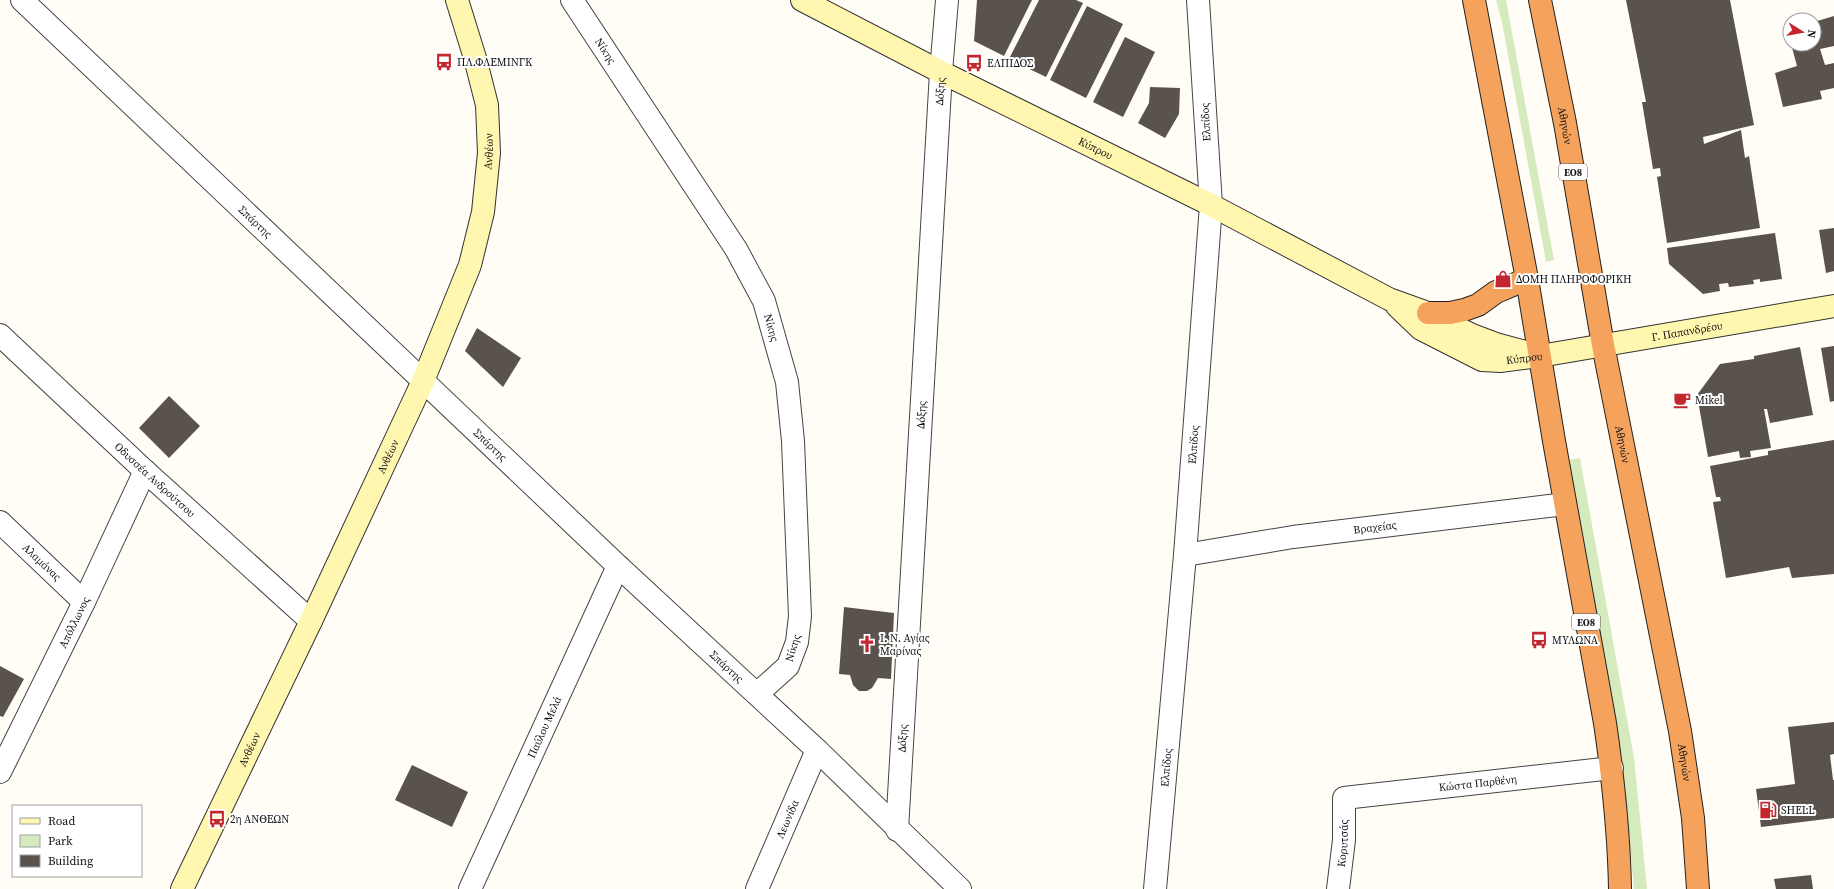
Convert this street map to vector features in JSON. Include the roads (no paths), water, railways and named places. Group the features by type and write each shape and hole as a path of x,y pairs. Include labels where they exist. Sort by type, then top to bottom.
{"highway":[{"name":"ΕΟ8","path":"1474,0 1527,279 1565,504 1605,723 1612,768 1619,845 1620,889"},
{"name":"Αθηνών","path":"1540,0 1566,131 1603,344 1680,731 1693,818 1698,889"},
{"path":"1428,313 1450,313 1464,310 1478,305 1496,292 1527,279"}],"street":[{"name":"Σπάρτης","path":"22,0 618,566 817,750 897,830 960,889"},
{"name":"Ανθέων","path":"182,889 311,621 423,381 470,265 483,212 489,153 487,105 475,58 457,0"},
{"name":"Νίκης","path":"572,0 736,249 764,301 787,382 793,440 800,616 797,642 788,666 757,694"},
{"name":"Κύπρου","path":"802,0 941,72 1211,205 1389,299 1428,313 1490,341 1540,356"},
{"name":"Δόξης","path":"897,830 941,72 947,0"},
{"name":"Ελπίδος","path":"1155,889 1185,555 1211,205 1198,0"},
{"name":"Κύπρου","path":"1389,299 1422,329 1482,360 1500,361 1540,356"},
{"name":"Γ. Παπανδρέου","path":"1540,356 1603,344 1834,306"},
{"name":"Οδυσσέα Ανδρούτσου","path":"0,335 145,471 311,621"},
{"name":"Απόλλωνος","path":"0,772 84,602 145,471"},
{"name":"Βραχείας","path":"1185,555 1293,537 1565,504"},
{"name":"Αλαμάνας","path":"0,522 84,602"},
{"name":"Παύλου Μελά","path":"470,889 618,566"},
{"name":"Λεωνίδα","path":"757,889 817,750"},
{"name":"Κώστα Παρθένη","path":"1344,798 1612,768"},
{"name":"Κορυτσάς","path":"1338,889 1344,840 1344,798"}],"place":[{"name":"ΠΛ.ΦΛΕΜΙΝΓΚ","path":"444,62"},
{"name":"ΕΛΠΙΔΟΣ","path":"974,63"},
{"name":"ΔΟΜΗ ΠΛΗΡΟΦΟΡΙΚΗ","path":"1503,279"},
{"name":"Mikel","path":"1682,400"},
{"name":"ΜΥΛΩΝΑ","path":"1539,640"},
{"name":"Ι. Ν. Αγίας Μαρίνας","path":"867,644"},
{"name":"SHELL","path":"1768,810"},
{"name":"2η ΑΝΘΕΩΝ","path":"217,819"}]}
